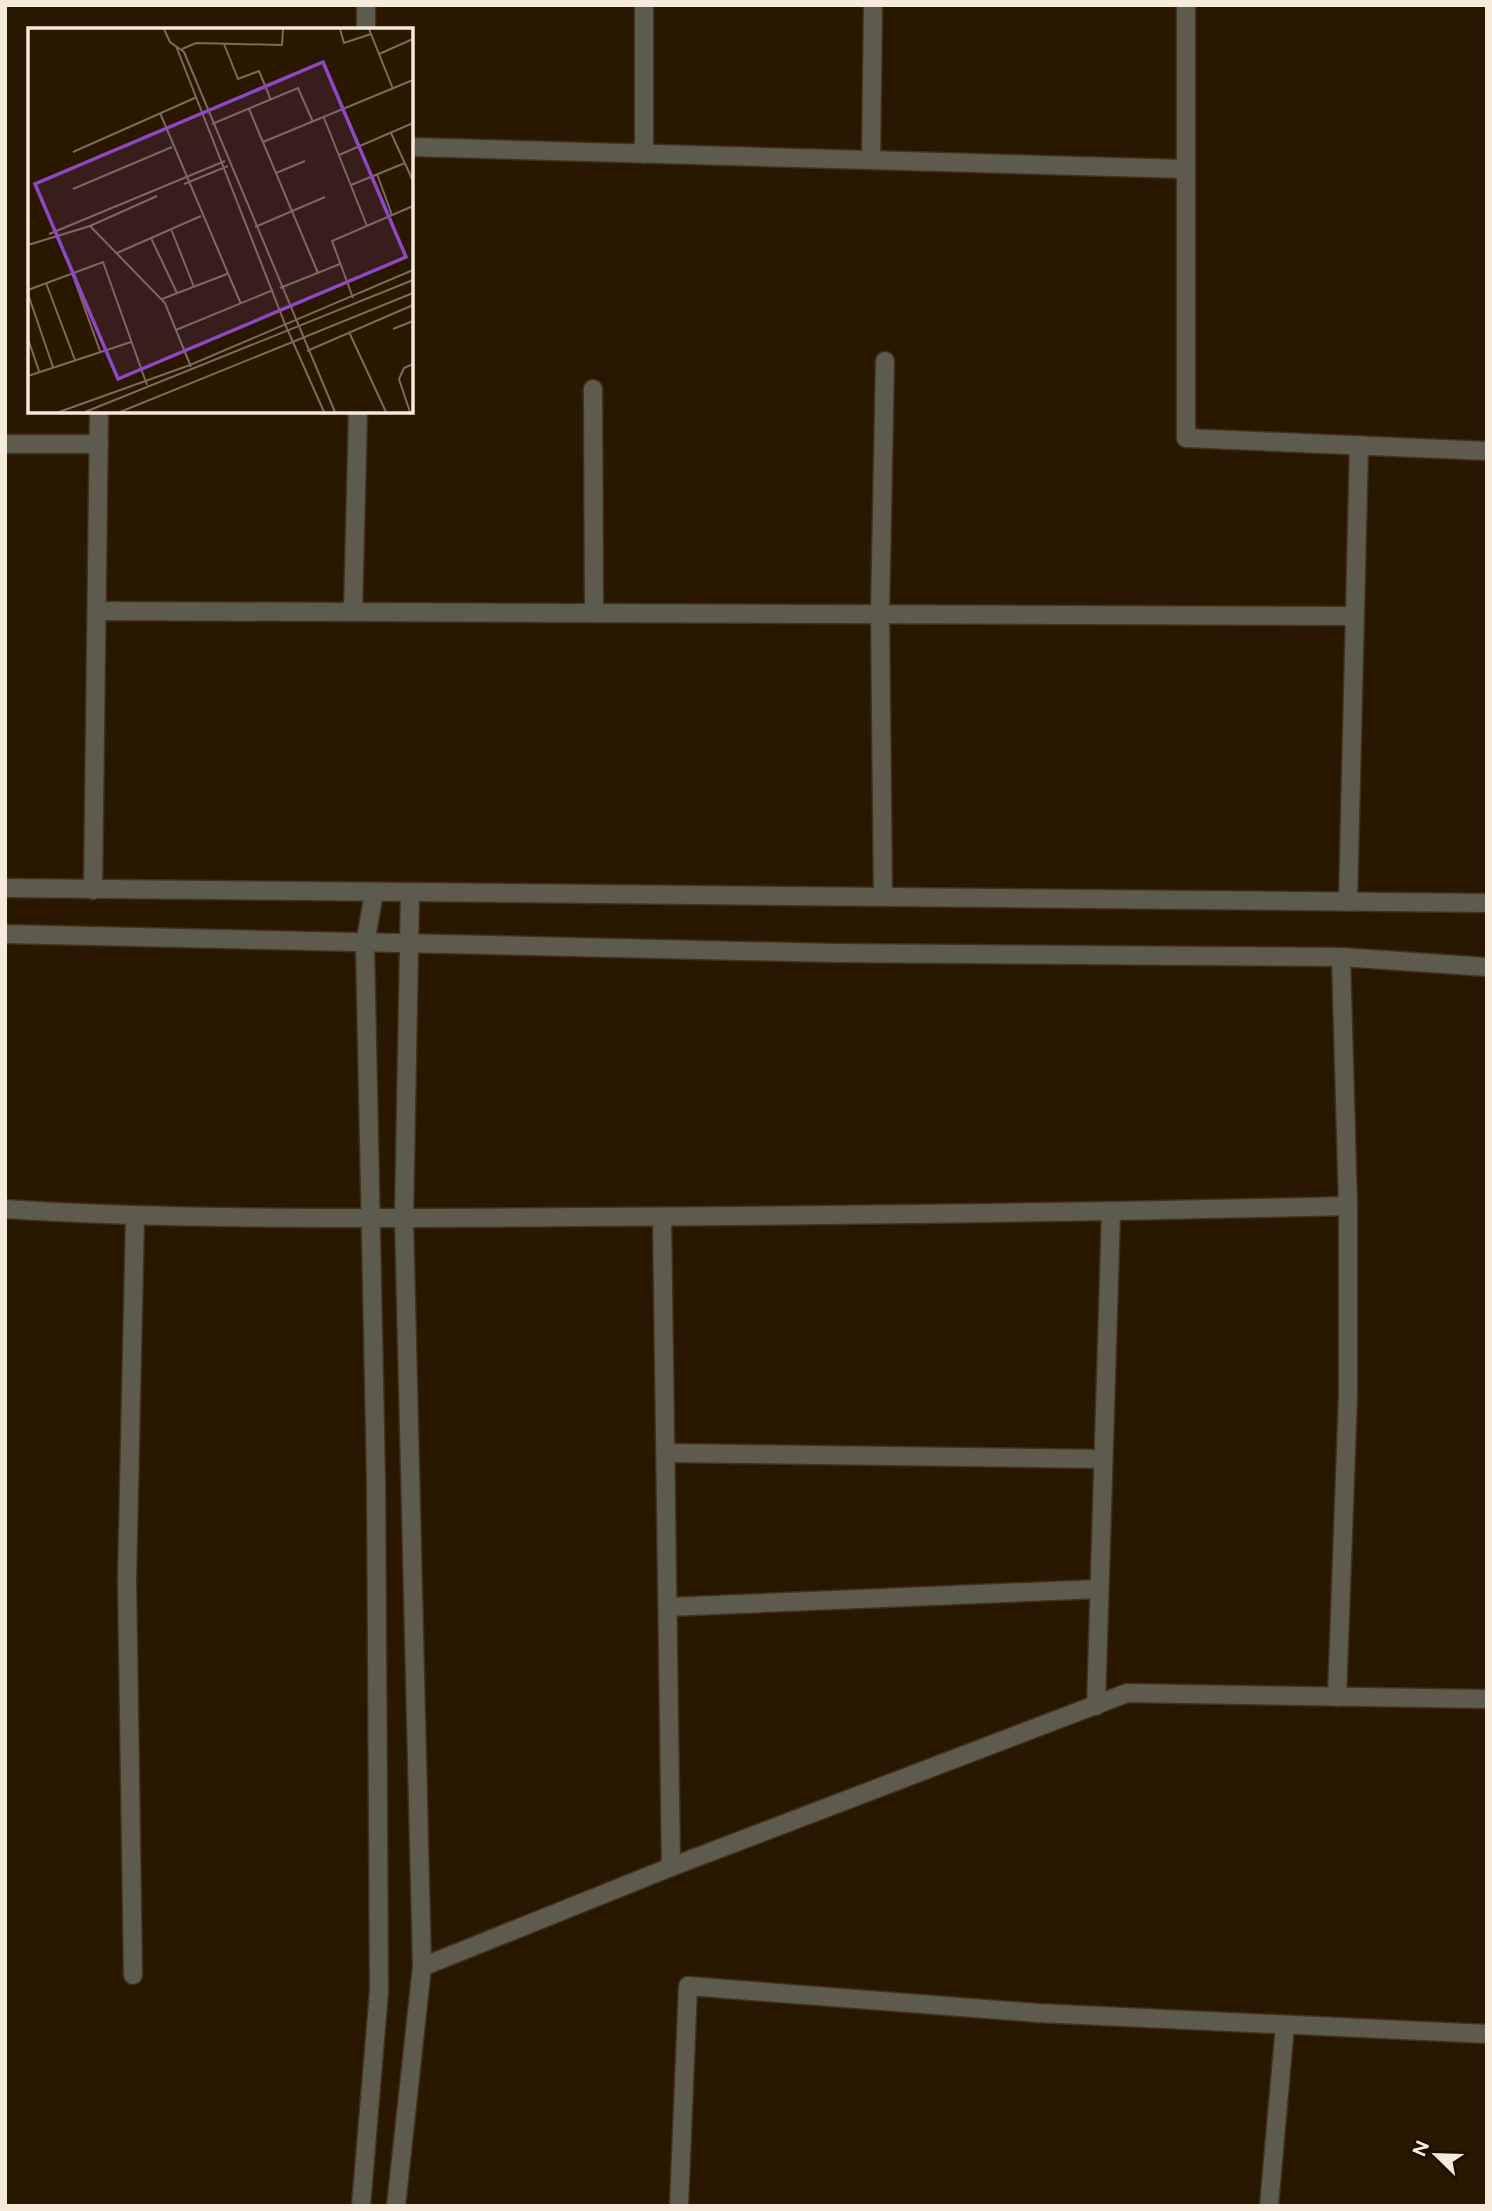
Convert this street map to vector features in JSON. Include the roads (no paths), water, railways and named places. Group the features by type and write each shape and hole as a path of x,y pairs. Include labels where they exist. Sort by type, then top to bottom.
{"street":[{"path":"366,5 366,28"},
{"path":"644,5 644,153"},
{"path":"871,160 873,5"},
{"path":"1186,5 1186,438 1487,451"},
{"path":"413,147 1185,169"},
{"path":"883,897 880,614 886,361"},
{"path":"593,389 594,613"},
{"path":"93,890 99,413"},
{"path":"353,612 359,413"},
{"path":"5,444 99,444"},
{"path":"1348,902 1359,445"},
{"path":"97,611 1355,616"},
{"path":"5,888 1487,902"},
{"path":"361,2206 379,1991 376,1479 365,944 374,893"},
{"path":"396,2206 422,1967 404,1218 410,893"},
{"path":"5,934 365,944 410,941 834,953 1341,957 1487,967"},
{"path":"1337,1697 1348,1395 1348,1206 1341,957"},
{"path":"5,1209 135,1217 404,1218 1111,1212 1348,1206"},
{"path":"1096,1706 1111,1212"},
{"path":"133,1975 127,1579 135,1217"},
{"path":"662,1217 671,1867"},
{"path":"666,1453 1103,1459"},
{"path":"668,1607 1099,1589"},
{"path":"422,1967 671,1867 1127,1693 1487,1699"},
{"path":"679,2206 688,1986 1038,2013 1487,2034"},
{"path":"1269,2206 1285,2025"}]}
